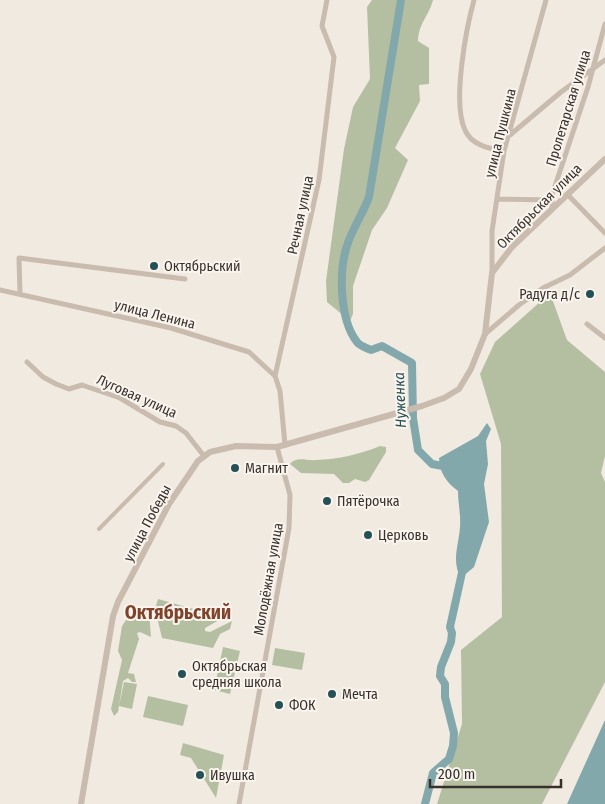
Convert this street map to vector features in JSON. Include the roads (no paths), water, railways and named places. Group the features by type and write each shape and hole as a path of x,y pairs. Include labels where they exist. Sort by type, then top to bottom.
{"street":[{"name":"Речная улица","path":"275,376 319,180 334,57 322,26 327,0"},
{"path":"474,0 464,44 461,105 465,131 478,145 504,151"},
{"name":"улица Пушкина","path":"492,273 492,231 504,151 510,136 546,0"},
{"name":"Пролетарская улица","path":"552,208 552,200 605,24"},
{"path":"510,136 561,92 592,72 605,60"},
{"name":"Октябрьская улица","path":"492,273 512,247 605,159"},
{"path":"567,194 605,234"},
{"path":"497,199 552,200"},
{"path":"486,334 519,305 543,288 570,275 605,248"},
{"path":"20,294 20,258 185,278"},
{"name":"улица Победы","path":"81,804 118,602 169,504 191,470 204,456 226,447 277,447 400,413 444,398 458,388 471,368 486,334 492,273"},
{"name":"улица Ленина","path":"0,290 171,328 248,352 275,376"},
{"path":"587,324 605,338"},
{"name":"Луговая улица","path":"26,362 43,377 56,384 69,388 82,385 120,398 160,422 176,426 186,433 204,456"},
{"path":"275,376 280,391 285,445"},
{"name":"Молодёжная улица","path":"239,804 289,528 290,495 277,447"},
{"path":"99,529 163,464"}],"water":[{"path":"487,423 491,429 486,441 488,464 484,484 489,522 474,567 461,578 456,566 460,523 458,491 444,477 440,468 439,458 478,436"},
{"path":"605,720 605,804 567,804"}],"waterway":[{"name":"Нуженка","path":"401,0 369,197 345,251 342,292 347,320 351,332 358,343 371,350 382,346 412,363 413,418 418,450 432,464 448,467"},
{"name":"Нуженка","path":"425,804 433,773 449,759 453,746 454,733 445,697 445,684 440,676 441,667 451,642 452,633 450,627 463,568"}],"place":[{"name":"Октябрьский","path":"154,266"},
{"name":"Радуга д/с","path":"590,294"},
{"name":"Магнит","path":"235,468"},
{"name":"Пятёрочка","path":"327,501"},
{"name":"Церковь","path":"368,535"},
{"name":"Октябрьская средняя школа","path":"182,674"},
{"name":"Мечта","path":"332,694"},
{"name":"ФОК","path":"279,705"},
{"name":"Ивушка","path":"200,775"}],"district":[{"name":"Октябрьский","path":"178,612"}]}
